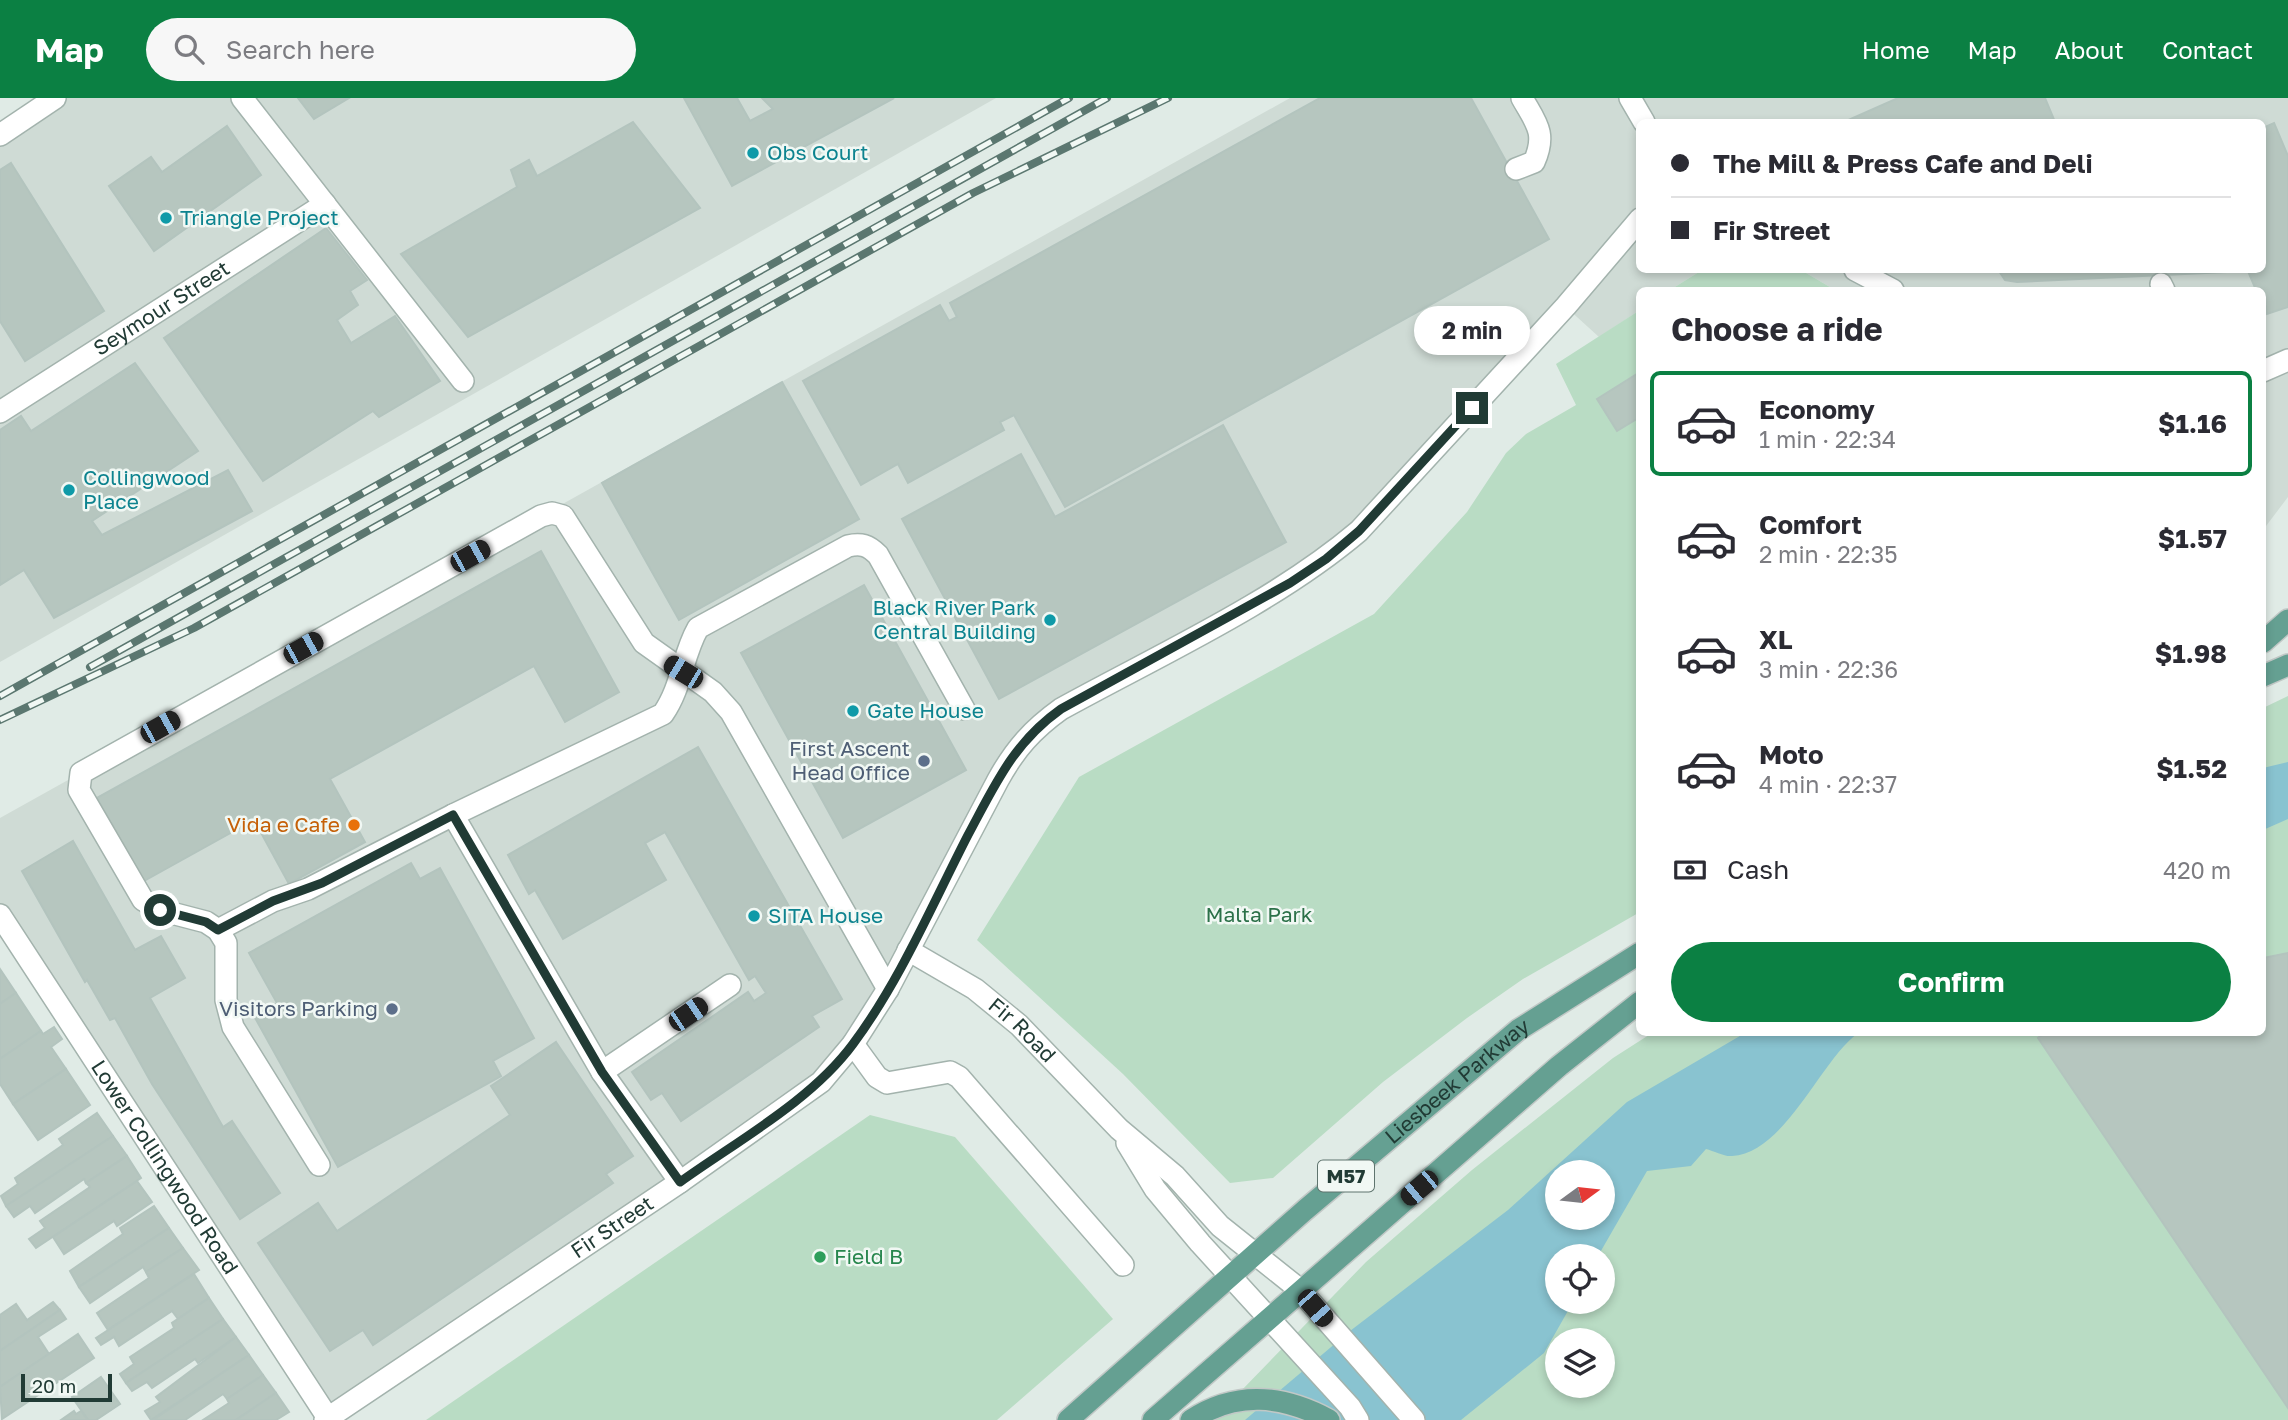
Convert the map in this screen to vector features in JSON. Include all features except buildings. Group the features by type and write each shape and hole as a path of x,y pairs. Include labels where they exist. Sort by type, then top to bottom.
{"main road":[{"path":"2266,639 2288,620"},
{"path":"2266,651 2288,641"},
{"path":"2266,675 2288,665"},
{"name":"Liesbeek Parkway","path":"1068,1420 1518,1030 1636,956"},
{"name":"M57","path":"1153,1420 1559,1066 1636,1005"},
{"path":"1191,1420 1224,1403 1261,1398 1304,1406 1329,1420"}],"street":[{"path":"0,135 55,98"},
{"path":"242,98 463,381"},
{"path":"1516,169 1534,162 1542,145 1539,128 1521,98"},
{"path":"1630,98 1642,119"},
{"name":"Seymour Street","path":"0,412 325,204"},
{"name":"Fir Street","path":"327,1419 680,1182 821,1082 853,1044 888,989 1003,770 1014,751 1035,727 1061,709 1290,583 1326,559 1359,531 1566,306 1636,224"},
{"path":"1861,273 1887,287"},
{"path":"2266,370 2288,360"},
{"path":"319,1165 233,1027 226,1000 226,943 218,930 206,922 160,910 144,900 79,790 81,773 88,766 541,516 552,513 563,516 644,643 713,692 731,712 888,989"},
{"path":"218,930 273,901 322,883 453,815 663,714 675,696 688,646 698,628 848,546 859,544 870,547 878,555 964,709"},
{"path":"453,815 602,1072 680,1182"},
{"name":"Lower Collingwood Road","path":"0,915 327,1419"},
{"name":"Fir Road","path":"908,950 975,989 1018,1025 1118,1129 1175,1176 1220,1226 1299,1290 1414,1420"},
{"path":"602,1072 730,985"},
{"path":"853,1044 877,1077 887,1083 950,1072 959,1077 1123,1265"},
{"name":"Fir Road","path":"1118,1129 1155,1189 1350,1407 1358,1420"}],"shaded area":[{"path":"55,98 996,98 0,662 0,135"},
{"path":"1290,98 2288,98 2288,497 2266,526 2266,287 1830,287 1806,273 2266,273 2266,119 1636,119 1636,273 1697,273 1675,287 1636,287 1636,313 1599,337 1566,307 1359,531 1036,727 888,989 821,1082 328,1418 0,915 0,818"}],"green space":[{"path":"1697,273 1806,273 1830,287 1675,287"},
{"name":"Malta Park","path":"1636,313 1636,914 1523,979 1467,1018 1383,1082 1273,1178 1230,1183 1123,1074 977,940 1079,777 1374,614 1467,512 1506,453 1526,434 1576,405 1556,364"},
{"path":"2288,696 2288,1420 1207,1420 1239,1393 1366,1262 1472,1170 1613,1058 1647,1036 2266,1036 2266,707"},
{"name":"Field B","path":"870,1115 955,1137 1113,1319 997,1420 426,1420"}],"water":[{"path":"2288,762 2288,819 2266,829 2266,767"},
{"path":"1740,1036 1855,1036 1844,1046 1785,1123 1769,1139 1751,1151 1732,1156 1706,1149 1691,1166 1647,1171 1615,1227 1615,1160 1563,1160 1627,1102"},
{"path":"1545,1176 1545,1230 1613,1230 1605,1244 1545,1244 1545,1314 1566,1314 1558,1328 1545,1328 1544,1353 1461,1420 1245,1420 1350,1331 1508,1210"}],"railway":[{"path":"0,696 1069,98"},
{"path":"90,667 1107,98"},
{"path":"0,720 194,628 973,193 1168,98"}],"place":[{"name":"Obs Court","path":"753,153"},
{"name":"Triangle Project","path":"166,218"},
{"name":"Collingwood Place","path":"69,490"},
{"name":"Black River Park Central Building","path":"1050,620"},
{"name":"Gate House","path":"853,711"},
{"name":"First Ascent Head Office","path":"924,761"},
{"name":"Vida e Cafe","path":"354,825"},
{"name":"SITA House","path":"754,916"},
{"name":"Visitors Parking","path":"392,1009"},
{"name":"Field B","path":"820,1257"}],"route":[{"path":"160,910 206,922 218,930 273,901 322,883 453,815 602,1072 661,1159 680,1182 821,1082 853,1044 888,989 1014,751 1035,727 1061,709 1290,583 1326,559 1359,531 1472,408"}]}
